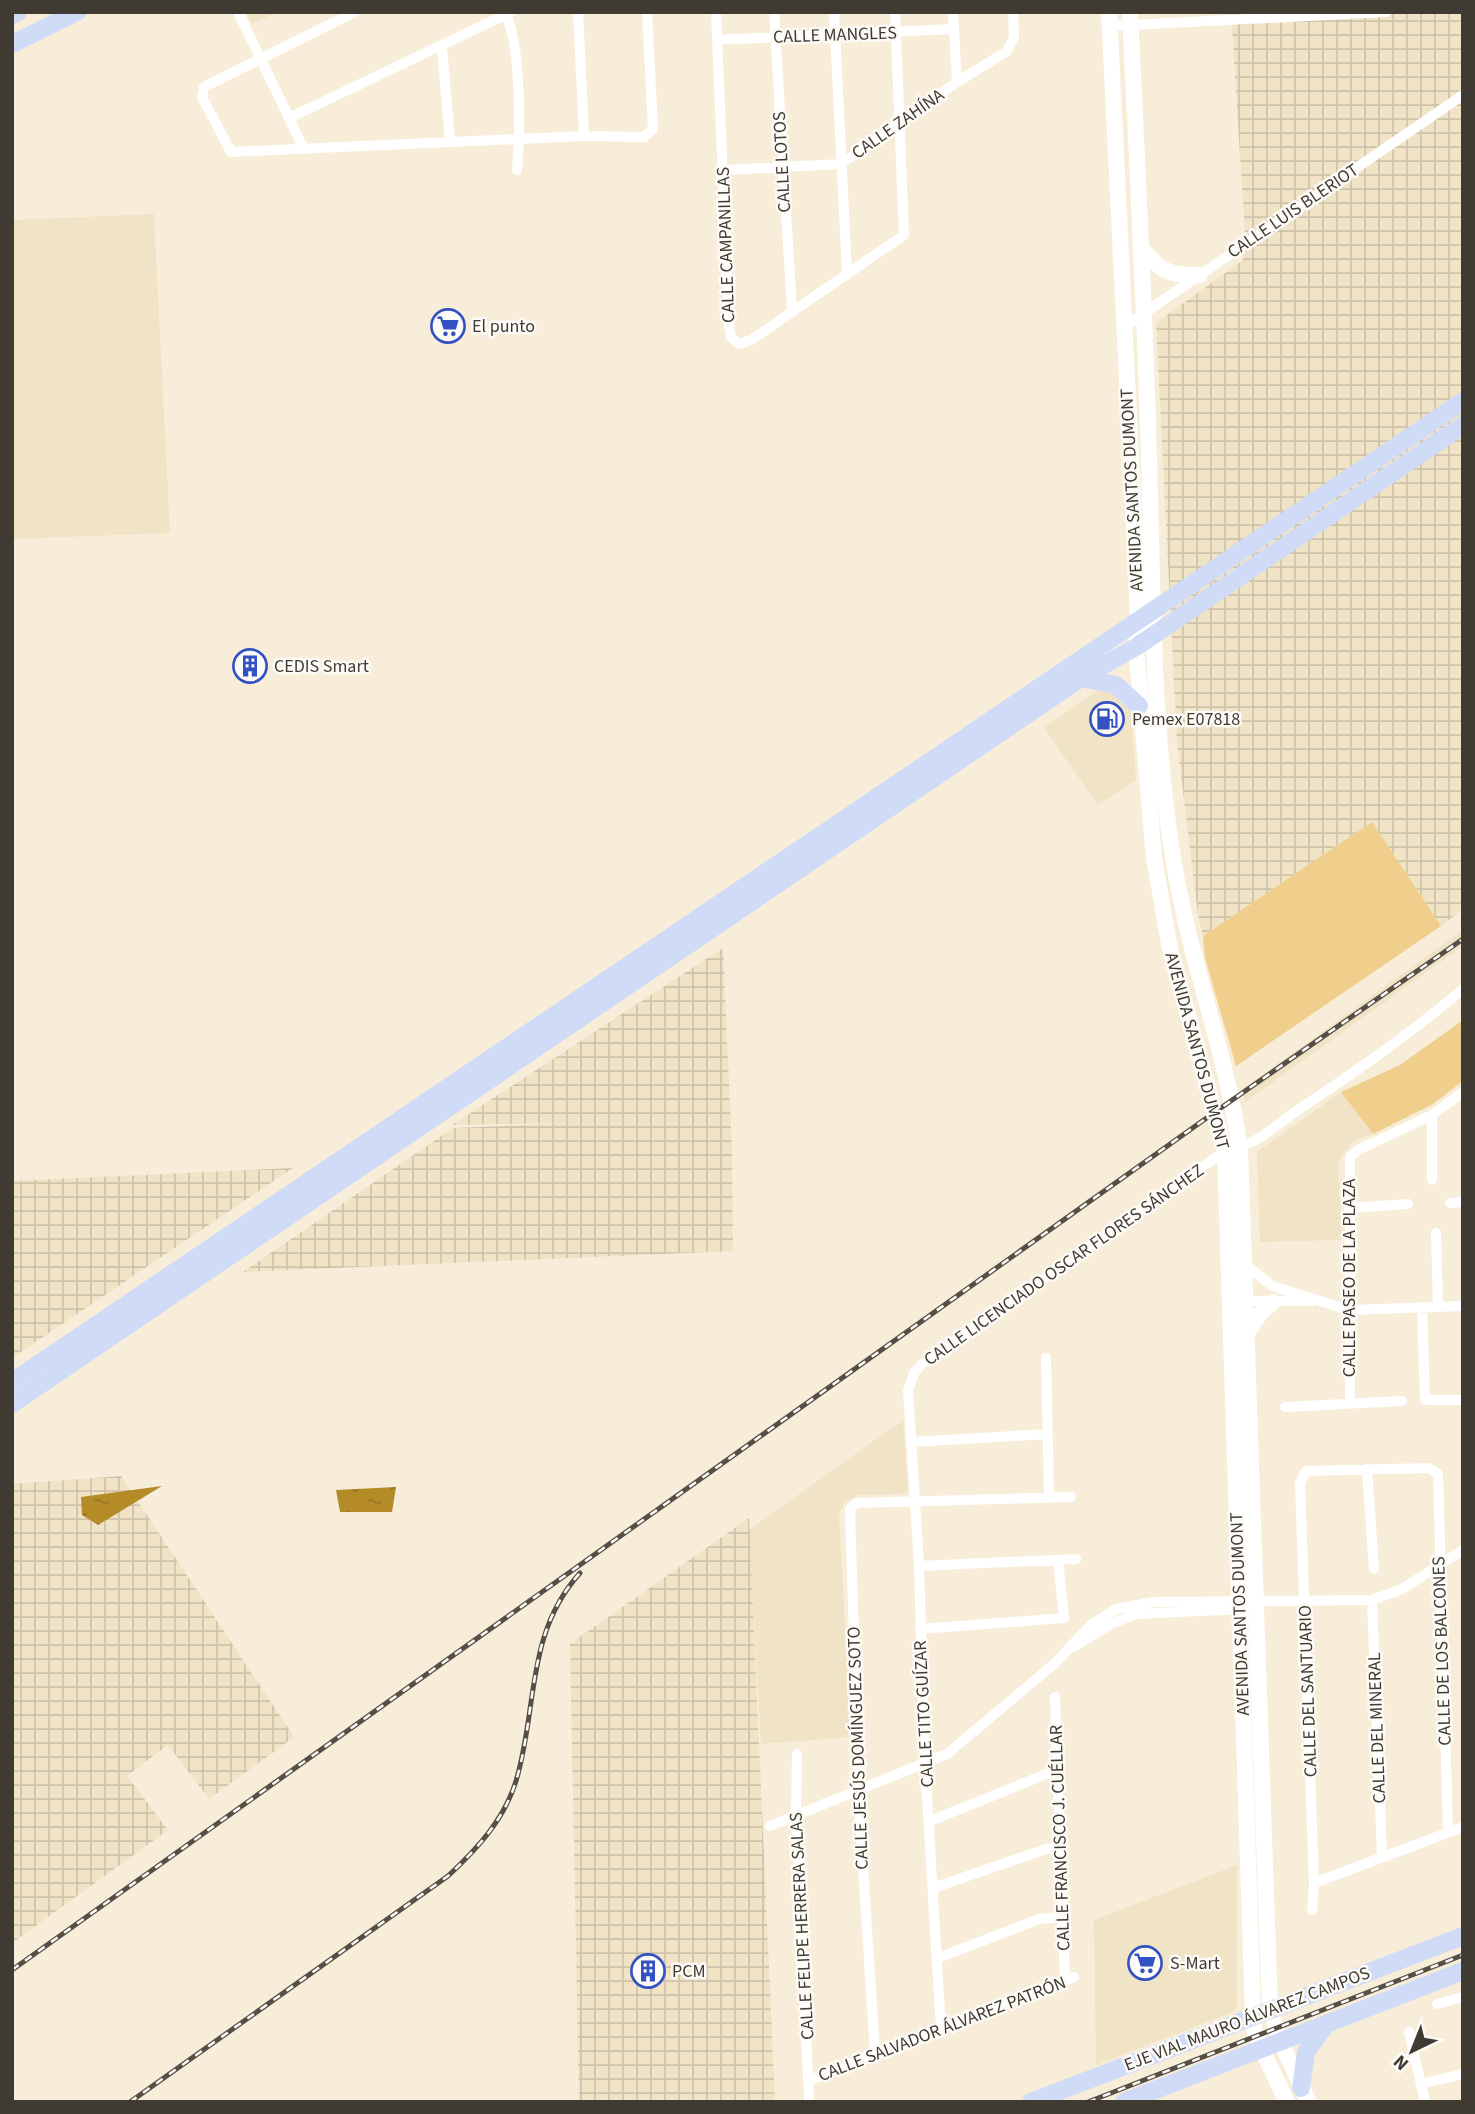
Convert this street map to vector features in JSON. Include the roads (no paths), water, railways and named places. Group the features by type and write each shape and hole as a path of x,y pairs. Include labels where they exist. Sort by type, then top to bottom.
{"main road":[{"path":"12,15 18,12"},
{"path":"12,44 77,12"},
{"name":"AVENIDA SANTOS DUMONT","path":"1131,18 1144,316 1143,520 1146,618 1153,635 1172,857 1197,975 1234,1117 1229,1145 1228,1301 1261,2012"},
{"name":"AVENIDA SANTOS DUMONT","path":"1110,19 1124,327 1143,520"},
{"path":"1140,246 1165,271 1177,275 1200,275"},
{"path":"12,1404 257,1226 1463,401"},
{"path":"12,1382 257,1226 1081,678 1136,647 1463,425"},
{"name":"AVENIDA SANTOS DUMONT","path":"1146,618 1136,647 1154,858 1170,949 1192,1040 1217,1118 1229,1145 1244,1263 1262,1603 1261,2012 1255,2035 1287,2102"},
{"path":"1081,678 1116,685 1139,706"},
{"path":"1246,1335 1273,1302"},
{"name":"EJE VIAL MAURO ÁLVAREZ CAMPOS","path":"1031,2102 1463,1936"},
{"name":"EJE VIAL MAURO ÁLVAREZ CAMPOS","path":"1124,2102 1463,1971"},
{"path":"1261,2012 1281,2043 1305,2095"},
{"path":"1305,2095 1306,2052 1326,2025"}],"street":[{"path":"238,12 304,149"},
{"path":"355,12 204,87 201,94 227,147 235,154 584,136 644,137 653,130 647,12"},
{"path":"578,12 584,136"},
{"name":"CALLE CAMPANILLAS","path":"716,12 731,337 739,344 751,341 847,273 900,240 904,232 900,123"},
{"name":"CALLE LOTOS","path":"774,12 781,166 792,311"},
{"path":"834,12 847,273"},
{"path":"895,12 900,123"},
{"path":"953,12 957,82"},
{"name":"CALLE ZAHÍNA","path":"722,170 841,163 957,82 1006,52 1014,38 1013,12"},
{"path":"1110,19 1386,12"},
{"path":"289,118 442,47 507,13 513,29 520,141 517,170"},
{"name":"CALLE MANGLES","path":"718,40 953,29"},
{"path":"442,47 450,142"},
{"name":"CALLE LUIS BLERIOT","path":"1124,327 1144,316 1463,95"},
{"name":"CALLE LICENCIADO OSCAR FLORES SÁNCHEZ","path":"909,1398 910,1381 923,1363 1229,1145 1256,1143 1284,1119 1410,1034 1463,989"},
{"name":"CALLE PASEO DE LA PLAZA","path":"1350,1404 1351,1155 1432,1115 1463,1092"},
{"path":"1432,1115 1432,1180"},
{"path":"1450,1203 1463,1202"},
{"path":"1349,1208 1408,1205"},
{"path":"1436,1233 1438,1307"},
{"path":"1244,1263 1256,1276 1272,1286 1349,1310 1463,1306"},
{"path":"1228,1301 1315,1300"},
{"path":"1422,1308 1425,1400 1463,1400"},
{"path":"1046,1359 1049,1497"},
{"name":"CALLE TITO GUÍZAR","path":"909,1398 919,1566 925,1764 942,2029"},
{"path":"1285,1407 1402,1401"},
{"path":"912,1442 1048,1434"},
{"name":"CALLE DE LOS BALCONES","path":"1367,1469 1429,1468 1436,1471 1439,1478 1439,1567 1448,1832"},
{"path":"1367,1469 1374,1569"},
{"name":"CALLE DEL SANTUARIO","path":"1312,1910 1314,1883 1300,1483 1303,1473 1367,1469"},
{"path":"915,1501 1071,1497"},
{"name":"CALLE JESÚS DOMÍNGUEZ SOTO","path":"875,2054 859,1790 849,1512 856,1503 915,1501"},
{"path":"770,1826 925,1764 959,1746 1106,1614 1133,1604 1372,1600 1402,1589 1463,1550"},
{"path":"919,1566 1076,1559"},
{"path":"1058,1560 1064,1618 1081,1639"},
{"name":"CALLE DEL MINERAL","path":"1372,1600 1382,1856"},
{"path":"920,1629 1064,1618"},
{"name":"CALLE FRANCISCO J. CUÉLLAR","path":"1055,1697 1061,1917 1069,1979"},
{"name":"CALLE FELIPE HERRERA SALAS","path":"797,1754 796,1814 809,2098"},
{"path":"930,1821 1059,1769"},
{"path":"1314,1883 1463,1827"},
{"path":"933,1888 1046,1849 1060,1847"},
{"path":"938,1958 1039,1919 1061,1917"},
{"name":"CALLE SALVADOR ÁLVAREZ PATRÓN","path":"810,2080 1069,1979"},
{"path":"1437,2004 1463,1997"},
{"path":"1409,2032 1425,2102"},
{"path":"1421,2084 1463,2074"}],"water":[{"path":"162,1486 98,1525 82,1515 81,1497"},
{"path":"396,1487 392,1512 340,1512 336,1490"}],"railway":[{"path":"12,1970 1215,1112 1463,939"},
{"path":"130,2102 448,1876 479,1844 497,1821 511,1795 523,1754 541,1646 562,1596 580,1573"},
{"path":"1088,2102 1463,1955"}],"place":[{"name":"El punto","path":"448,326"},
{"name":"CEDIS Smart","path":"250,666"},
{"name":"Pemex E07818","path":"1107,719"},
{"name":"S-Mart","path":"1145,1963"},
{"name":"PCM","path":"648,1971"}]}
